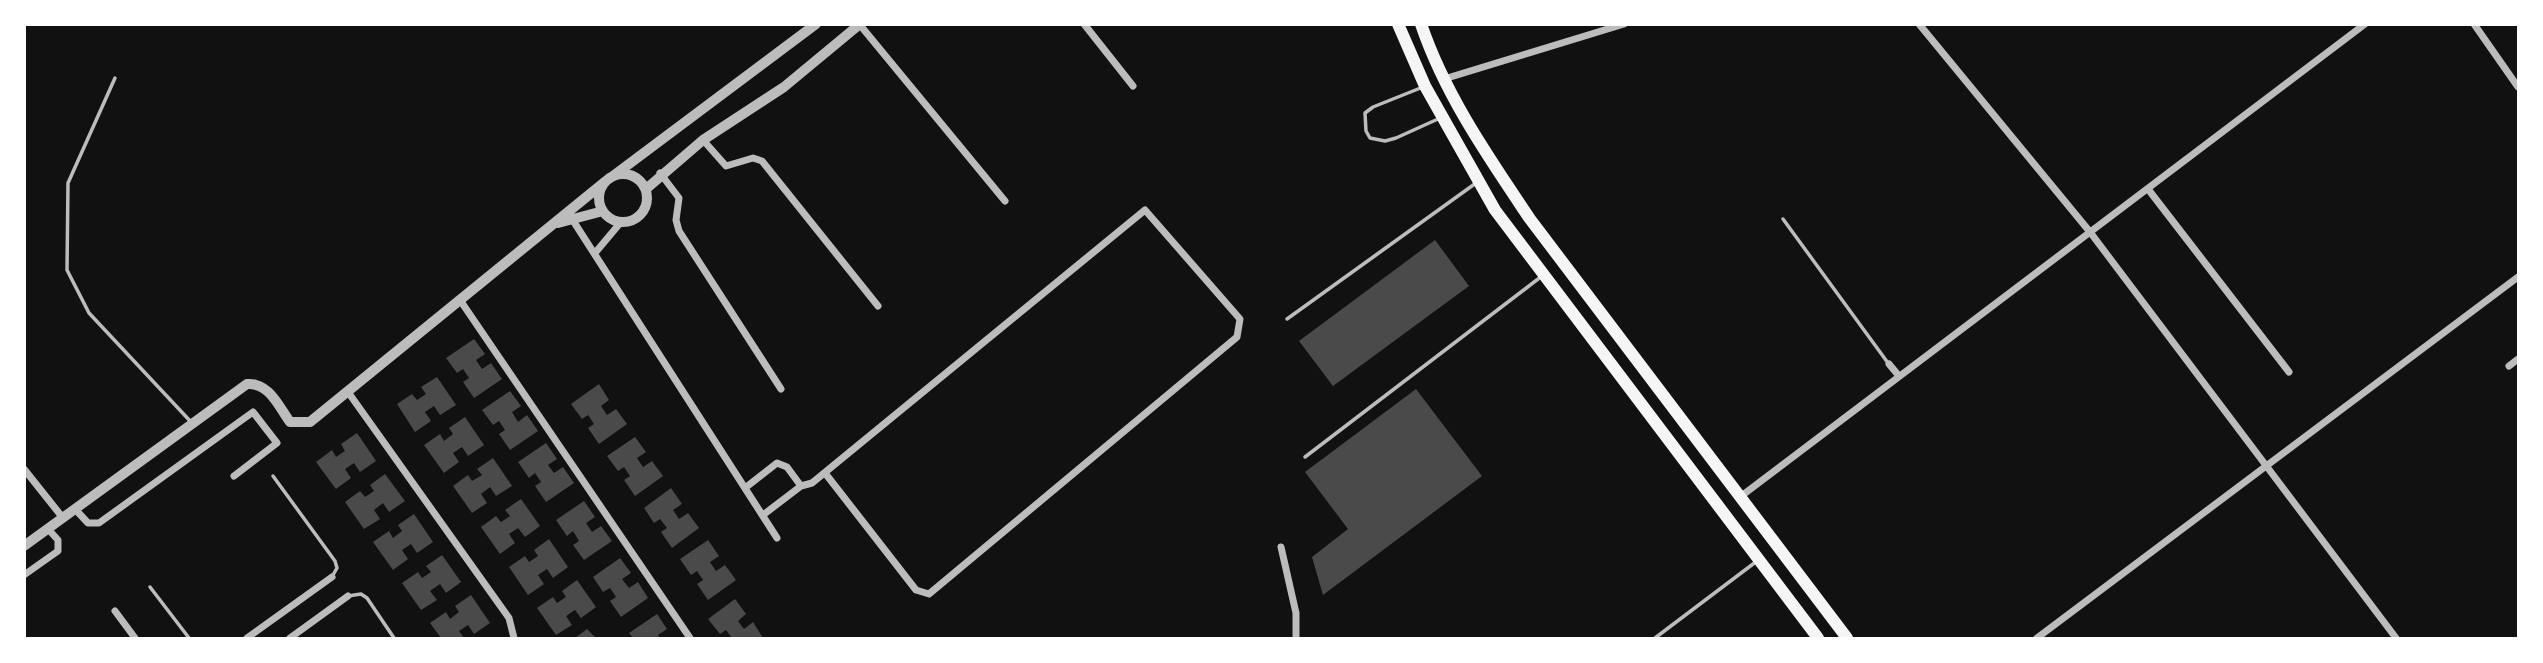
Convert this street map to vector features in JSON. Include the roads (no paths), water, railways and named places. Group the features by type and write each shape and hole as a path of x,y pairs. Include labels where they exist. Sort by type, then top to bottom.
{"main road":[{"path":"1398,24 1425,86 1478,182 1543,274 1818,639"},
{"path":"1421,24 1444,79 1487,155 1530,219 1847,639"}],"street":[{"path":"24,546 247,384 254,383 267,389 290,422 310,422 548,228 571,214 610,178 816,24"},
{"path":"1084,24 1133,86"},
{"path":"1444,79 1624,24"},
{"path":"1919,24 2090,232 2396,639"},
{"path":"1740,497 2365,24"},
{"path":"2474,24 2518,87"},
{"path":"646,189 660,173 703,140 784,87 860,25 1004,201"},
{"path":"703,140 726,166 753,158 762,161 878,306"},
{"path":"660,173 679,198 676,220 679,231 781,389"},
{"path":"595,253 621,222 637,218 643,213 647,205 646,189 642,182 628,174 610,178 599,195 603,211"},
{"path":"2148,189 2288,372"},
{"path":"763,515 801,486 812,483 825,473 1145,209 1240,319 1237,337 929,594 916,590 825,473"},
{"path":"571,214 603,211 621,222"},
{"path":"571,214 777,538"},
{"path":"2038,639 2518,277"},
{"path":"460,300 690,639"},
{"path":"2509,366 2518,359"},
{"path":"1889,364 1899,376"},
{"path":"348,392 509,618 514,639"},
{"path":"75,509 88,523 99,523 253,412 277,443 234,476"},
{"path":"745,488 777,464 787,467 801,486"},
{"path":"24,468 63,518"},
{"path":"24,575 58,551 58,540 48,529"},
{"path":"1280,547 1296,613 1296,639"},
{"path":"247,639 332,577"},
{"path":"290,639 348,596"},
{"path":"115,611 135,639"}],"lane":[{"path":"115,78 68,183 67,270 89,313 192,424"},
{"path":"1425,86 1373,107 1365,113 1366,131 1370,138 1385,141 1441,117"},
{"path":"1287,319 1478,182"},
{"path":"1783,219 1889,364"},
{"path":"1304,457 1543,274"},
{"path":"273,476 335,561 337,568 332,577"},
{"path":"1656,639 1758,560"},
{"path":"150,587 189,639"},
{"path":"348,596 361,594 367,598 394,639"}]}
